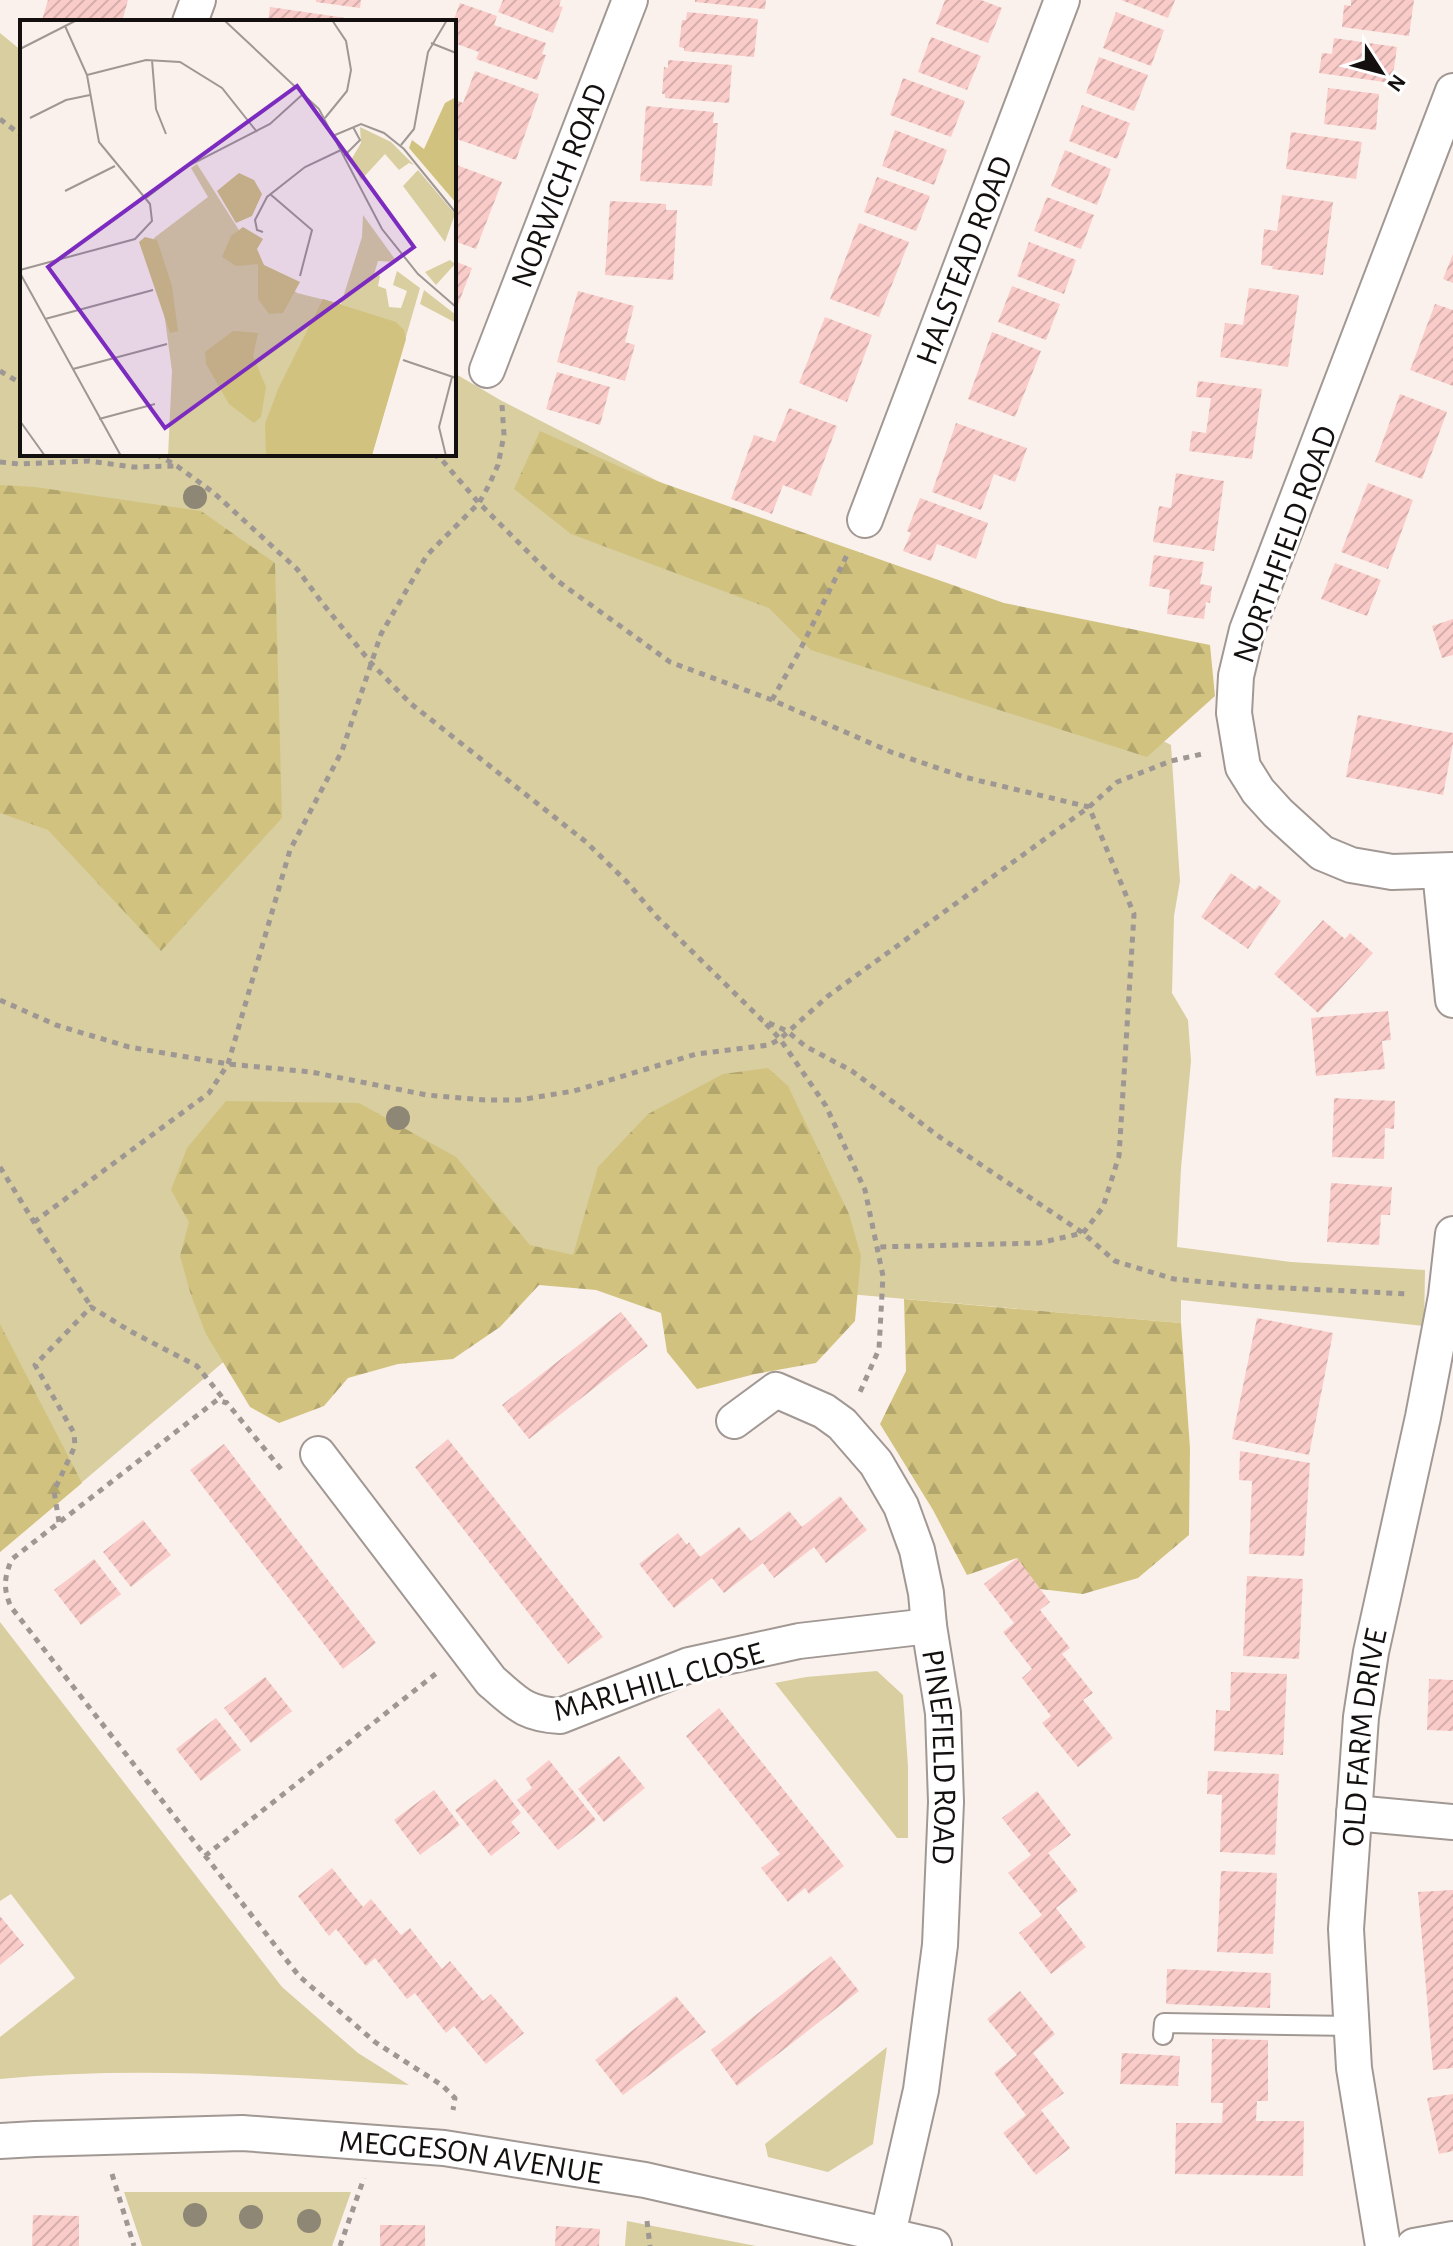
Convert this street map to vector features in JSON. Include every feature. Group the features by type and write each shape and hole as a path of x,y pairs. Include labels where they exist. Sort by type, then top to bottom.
{"street":[{"path":"191,20 198,0"},
{"name":"NORWICH ROAD","path":"493,357 630,0"},
{"name":"HALSTEAD ROAD","path":"865,520 1062,0"},
{"name":"NORTHFIELD ROAD","path":"1446,870 1392,872 1351,865 1322,853 1258,791 1243,767 1234,713 1236,676 1247,630 1453,91"},
{"path":"1446,870 1453,1000"},
{"name":"OLD FARM DRIVE","path":"1383,2246 1354,2068 1346,1929 1354,1813 1361,1717 1371,1652 1423,1417 1446,1296 1453,1234"},
{"name":"PINEFIELD ROAD","path":"734,1421 776,1390 824,1411 842,1424 876,1463 901,1506 917,1550 926,1593 943,1713 946,1802 940,1945 921,2090 888,2234"},
{"name":"MARLHILL CLOSE","path":"318,1454 491,1681 521,1707 540,1715 560,1716 689,1665 799,1641 929,1626"},
{"path":"1354,1813 1453,1822"},
{"name":"MEGGESON AVENUE","path":"0,2141 242,2133 444,2148 645,2180 841,2235 888,2234 934,2246"},
{"path":"1414,2246 1453,2239"}],"lane":[{"path":"1163,2035 1164,2023 1352,2026"}],"path":[{"path":"0,119 20,134"},
{"path":"34,1222 209,1093 228,1064 290,850 342,751 381,634 427,555 479,503 498,465 504,435 493,357"},
{"path":"0,371 20,383"},
{"path":"160,456 214,493 297,569 372,664 410,703 586,842 780,1039 826,1106 865,1190 883,1276 879,1349 842,1424"},
{"path":"436,456 555,579 670,662 772,700 891,752 964,777 1089,807"},
{"path":"0,462 89,461 133,467 177,466"},
{"path":"772,700 865,520"},
{"path":"0,1000 56,1025 129,1047 228,1064 311,1072 427,1095 519,1100 574,1091 696,1054 769,1045 780,1039 828,996 1089,807 1117,782 1171,761 1239,746"},
{"path":"877,1247 1039,1243 1083,1233 1103,1207 1119,1156 1134,914 1089,807"},
{"path":"762,1020 787,1031 805,1046 852,1071 941,1138 1083,1233 1115,1261 1174,1279 1245,1286 1446,1296"},
{"path":"0,1167 91,1307 197,1366 287,1477 318,1454"},
{"path":"59,1522 54,1491 75,1446 74,1433 35,1365 91,1307"},
{"path":"227,1403 217,1400 12,1559 5,1573 5,1593 11,1607 299,1976 375,2042 443,2086 455,2098 444,2148"},
{"path":"205,1856 467,1649"},
{"path":"100,2137 134,2246"},
{"path":"340,2246 376,2143"}],"shaded area":[{"path":"0,33 20,49 20,456 456,456 456,374 502,401 1171,745 1180,881 1174,916 1172,993 1188,1020 1191,1061 1177,1247 1291,1262 1425,1270 1424,1326 1181,1300 1181,1323 595,1272 227,1359 0,1552"},
{"path":"0,1622 282,1987 358,2053 409,2085 153,2073 0,2079 0,2037 75,1978 11,1894 0,1901"},
{"path":"877,1671 903,1695 908,1766 908,1838 897,1838 775,1683"},
{"path":"887,2047 873,2144 828,2172 768,2157 765,2144"},
{"path":"124,2192 351,2192 332,2246 142,2246"},
{"path":"627,2221 756,2246 625,2246"}],"green space":[{"path":"540,431 634,473 1004,603 1210,645 1215,696 1147,757 811,650 769,608 571,534 514,489"},
{"path":"0,485 35,487 201,511 275,563 282,818 161,951 48,830 0,813"},
{"path":"768,1068 788,1086 849,1214 861,1256 855,1321 816,1363 697,1389 667,1352 661,1313 596,1290 539,1285 500,1327 453,1359 398,1364 348,1378 324,1406 279,1423 250,1407 206,1334 180,1256 189,1222 171,1190 187,1148 226,1101 359,1103 456,1157 530,1245 573,1255 598,1167 648,1114 723,1074"},
{"path":"904,1299 1181,1323 1190,1448 1189,1535 1138,1578 1083,1594 1040,1589 1017,1558 967,1575 933,1510 880,1424 906,1371"},
{"path":"0,1324 82,1483 0,1552"}],"building":[{"path":"48,0 128,0 123,20 42,20"},
{"path":"316,0 361,0 360,8"},
{"path":"503,0 561,0 559,6 563,7 553,33 498,12"},
{"path":"695,0 766,0 765,9"},
{"path":"945,0 981,0 1002,8 988,43 936,24"},
{"path":"1121,0 1175,0 1168,18"},
{"path":"1351,0 1414,0 1409,36 1342,27 1344,5 1351,6"},
{"path":"460,3 497,16 494,25 546,43 542,54 546,55 537,80 476,59 479,52 456,44 454,20"},
{"path":"270,7 346,18 346,20 268,20"},
{"path":"687,12 758,19 754,57 684,51 679,47 682,20 686,20"},
{"path":"1116,12 1164,30 1151,66 1103,48"},
{"path":"931,37 981,56 967,90 918,72"},
{"path":"1334,38 1397,47 1392,83 1319,73 1322,53 1332,54"},
{"path":"1099,57 1148,75 1134,111 1086,93"},
{"path":"668,60 732,65 729,103 665,98 662,94 664,67 668,68"},
{"path":"475,71 539,94 516,160 456,139 456,100 463,103"},
{"path":"903,78 965,101 951,137 890,115"},
{"path":"1328,88 1379,94 1376,130 1324,124"},
{"path":"1082,105 1130,123 1117,159 1069,141"},
{"path":"646,106 714,112 713,123 718,123 712,186 640,181"},
{"path":"895,130 947,150 934,185 882,166"},
{"path":"1291,132 1362,142 1356,179 1286,169"},
{"path":"1065,150 1111,169 1097,205 1051,186"},
{"path":"456,165 502,182 476,249 456,242"},
{"path":"877,177 930,196 916,231 864,212"},
{"path":"1282,195 1333,202 1323,275 1261,265 1264,229 1277,231"},
{"path":"1047,197 1094,215 1081,249 1034,231"},
{"path":"610,201 666,204 666,210 677,210 673,280 605,275"},
{"path":"859,223 909,242 879,317 830,299"},
{"path":"1029,242 1076,260 1064,294 1017,276"},
{"path":"1453,254 1453,283 1443,279"},
{"path":"456,262 472,268 456,310"},
{"path":"1012,286 1060,304 1046,340 998,322"},
{"path":"1249,288 1299,295 1288,367 1220,357 1225,323 1243,325"},
{"path":"578,291 634,306 625,342 635,345 625,381 557,362"},
{"path":"1435,304 1453,310 1453,386 1410,370"},
{"path":"825,317 872,335 847,402 799,383"},
{"path":"992,332 1041,351 1015,417 968,399"},
{"path":"557,372 610,387 600,425 546,409"},
{"path":"1198,381 1262,389 1252,459 1189,451 1192,431 1206,433 1211,398 1196,397"},
{"path":"1400,394 1447,412 1422,479 1375,462"},
{"path":"789,408 837,426 811,496 783,485 772,514 731,499 754,435 775,442"},
{"path":"956,423 1027,448 1015,482 994,474 981,510 932,492"},
{"path":"1176,473 1224,481 1214,551 1153,542 1159,506 1171,508"},
{"path":"1368,483 1413,500 1388,569 1341,552"},
{"path":"920,498 988,523 976,559 937,544 931,561 903,551"},
{"path":"1154,555 1204,562 1200,584 1212,586 1204,619 1167,614 1170,590 1149,586"},
{"path":"1335,563 1381,580 1367,616 1321,599"},
{"path":"1453,619 1453,655 1442,658 1432,626"},
{"path":"1358,715 1453,733 1443,795 1346,777"},
{"path":"1231,873 1255,890 1259,885 1281,901 1248,949 1201,917"},
{"path":"1323,920 1345,939 1350,933 1373,953 1318,1013 1274,974"},
{"path":"1388,1011 1391,1040 1382,1041 1385,1069 1316,1076 1311,1018"},
{"path":"1334,1098 1395,1101 1394,1129 1385,1128 1384,1159 1332,1157"},
{"path":"1331,1183 1392,1187 1390,1215 1381,1215 1379,1245 1327,1242"},
{"path":"621,1312 648,1346 529,1439 502,1405"},
{"path":"1257,1318 1333,1333 1309,1455 1232,1439"},
{"path":"448,1439 603,1637 568,1664 415,1467"},
{"path":"224,1444 376,1643 343,1669 190,1470"},
{"path":"1240,1451 1310,1463 1304,1556 1249,1554 1252,1481 1239,1480"},
{"path":"840,1496 867,1530 826,1563 814,1547 774,1578 763,1563 724,1593 712,1578 674,1608 639,1564 678,1533 700,1557 739,1527 751,1541 789,1511 802,1527"},
{"path":"143,1520 171,1555 131,1587 103,1552"},
{"path":"1017,1558 1050,1602 1040,1610 1070,1648 1062,1654 1093,1693 1083,1700 1113,1738 1078,1767 1042,1723 1051,1716 1022,1678 1032,1669 1003,1632 1014,1623 984,1584"},
{"path":"94,1559 121,1594 81,1625 54,1590"},
{"path":"1247,1576 1303,1579 1299,1659 1243,1656"},
{"path":"1231,1672 1287,1674 1283,1755 1214,1751 1216,1710 1230,1711"},
{"path":"265,1677 292,1711 251,1743 224,1708"},
{"path":"1429,1679 1453,1680 1453,1731 1427,1730"},
{"path":"719,1708 844,1866 809,1894 805,1888 788,1902 761,1868 780,1854 686,1736"},
{"path":"216,1718 241,1750 201,1781 176,1749"},
{"path":"619,1756 645,1788 604,1822 578,1789"},
{"path":"549,1760 596,1820 558,1850 517,1800 532,1788 526,1779"},
{"path":"1208,1771 1279,1774 1275,1855 1220,1852 1222,1795 1207,1794"},
{"path":"495,1779 521,1813 511,1822 520,1833 491,1856 455,1810"},
{"path":"434,1790 460,1825 420,1855 394,1820"},
{"path":"1037,1791 1071,1835 1048,1853 1078,1891 1056,1908 1086,1947 1051,1974 1019,1933 1042,1915 1008,1873 1031,1855 1002,1818"},
{"path":"332,1868 363,1907 371,1899 401,1935 410,1928 442,1969 450,1961 483,2001 491,1994 524,2033 486,2064 454,2026 446,2033 415,1993 407,1999 375,1958 366,1966 336,1929 329,1936 298,1896"},
{"path":"1221,1871 1277,1873 1273,1954 1217,1952"},
{"path":"1453,1890 1453,2068 1433,2070 1418,1892"},
{"path":"0,1916 24,1945 0,1965"},
{"path":"831,1956 859,1991 737,2086 711,2050"},
{"path":"1167,1969 1271,1973 1270,2008 1166,2004"},
{"path":"1020,1991 1055,2034 1033,2053 1064,2093 1041,2110 1070,2148 1036,2175 1003,2133 1026,2115 994,2073 1017,2055 987,2019"},
{"path":"676,1996 706,2032 623,2095 595,2060"},
{"path":"1212,2039 1268,2040 1268,2101 1257,2101 1256,2121 1304,2121 1303,2176 1175,2174 1176,2123 1222,2123 1223,2103 1211,2103"},
{"path":"1122,2053 1180,2056 1178,2086 1120,2084"},
{"path":"1453,2094 1453,2151 1439,2154 1427,2098"},
{"path":"33,2215 79,2216 79,2246 32,2246"},
{"path":"380,2225 425,2225 425,2246 380,2246"},
{"path":"556,2226 600,2229 599,2246 555,2246"}]}
